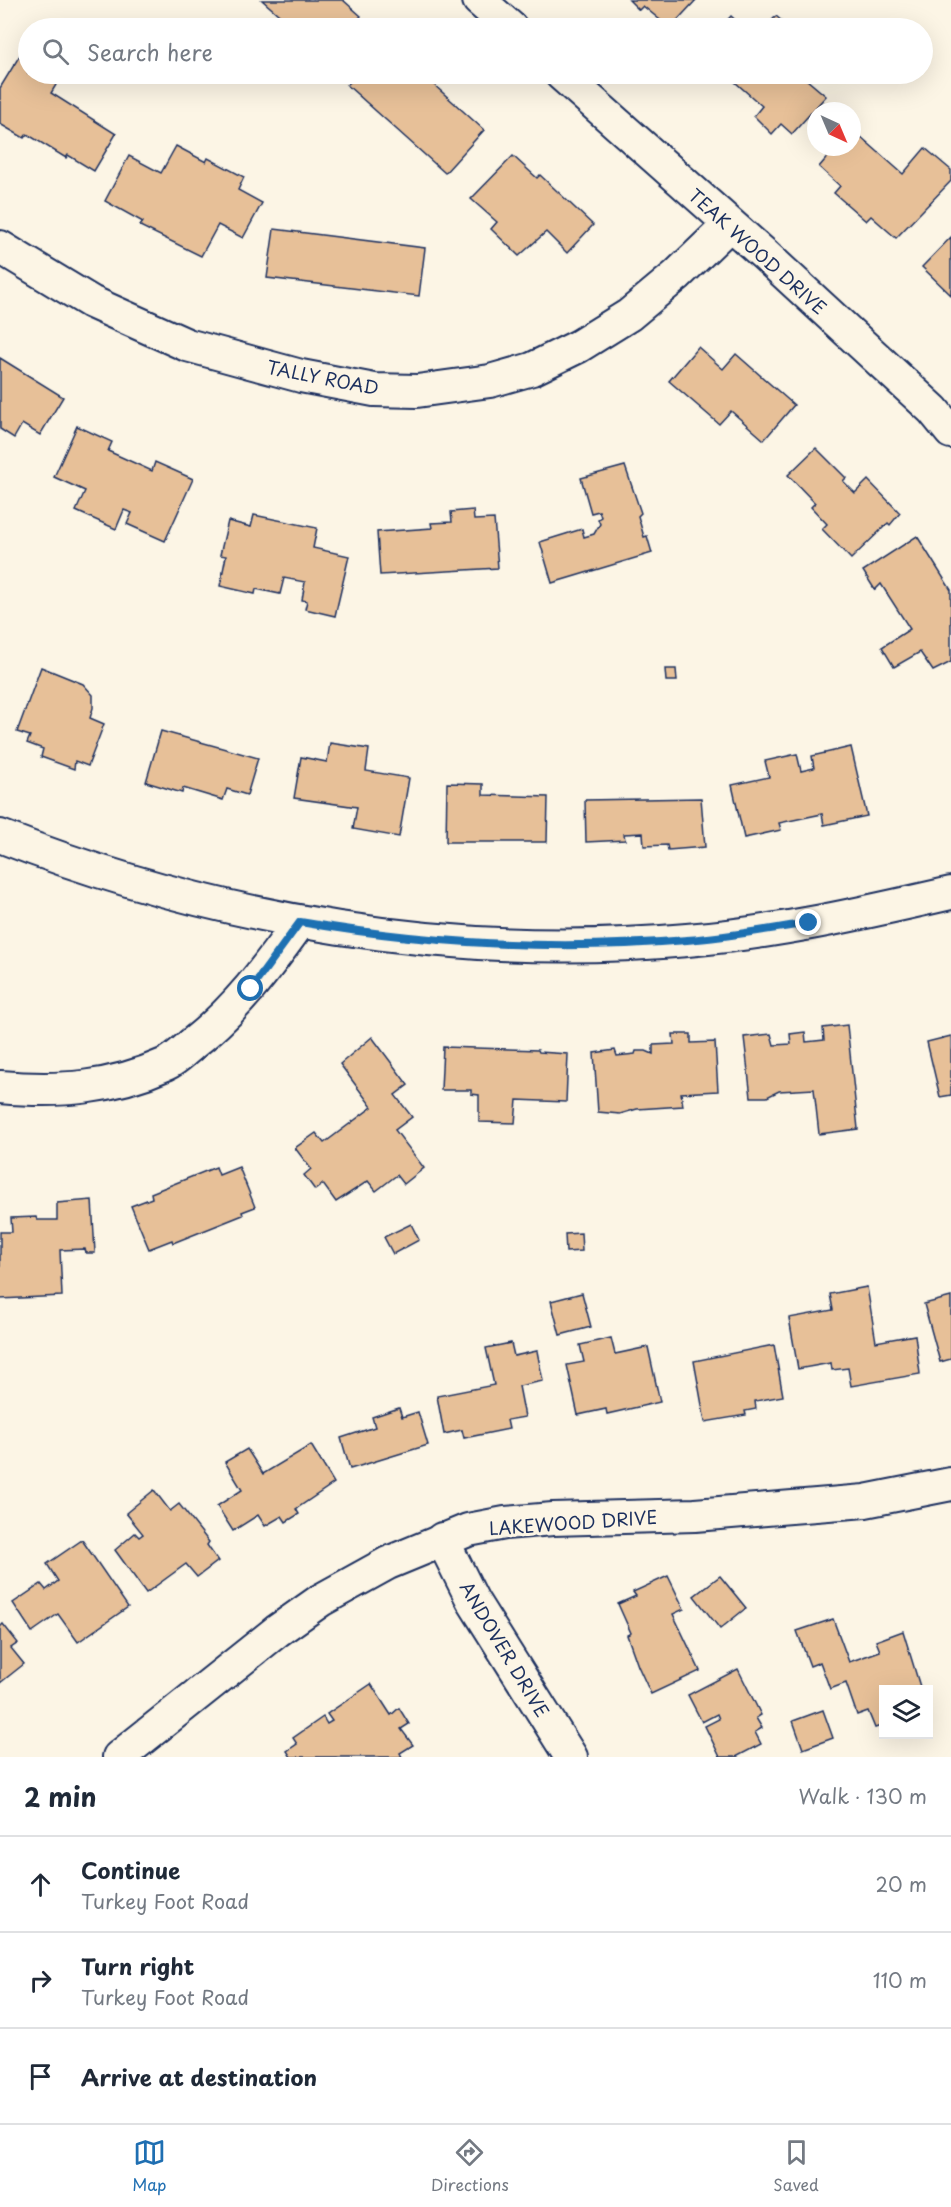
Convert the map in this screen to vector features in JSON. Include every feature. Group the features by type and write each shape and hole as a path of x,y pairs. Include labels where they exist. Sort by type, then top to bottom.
{"street":[{"path":"479,0 500,18"},
{"name":"TEAK WOOD DRIVE","path":"572,84 933,410 951,432"},
{"name":"TALLY ROAD","path":"0,247 91,302 187,345 302,376 374,390 417,391 490,381 532,369 579,346 628,315 677,275 729,225"},
{"path":"0,836 143,886 300,922 343,929 495,944 561,946 688,940 809,923 951,893"},
{"path":"0,1087 52,1091 98,1085 168,1064 214,1027 251,989 300,922"},
{"name":"LAKEWOOD DRIVE","path":"119,1757 277,1631 321,1600 388,1563 468,1530 505,1523 695,1515 866,1501 951,1484"},
{"name":"ANDOVER DRIVE","path":"442,1539 473,1601 571,1757"}],"building":[{"path":"262,0 343,0 361,16 359,18 283,18"},
{"path":"629,0 696,0 679,18 658,18 643,6 639,10"},
{"path":"18,58 18,84 57,84 51,93 116,134 94,171 68,155 66,158 27,134 24,138 0,124 0,88"},
{"path":"433,84 484,130 445,173 347,85"},
{"path":"737,84 812,84 826,96 821,102 807,102 807,117 792,134 781,124 772,134 754,116 762,106"},
{"path":"861,137 903,174 925,148 951,170 951,181 896,238 871,216 866,221 834,193 840,186 819,167 828,156 861,156"},
{"path":"176,146 206,162 208,158 244,177 238,190 262,203 243,238 218,225 201,256 140,226 143,222 105,201 129,156 161,173"},
{"path":"513,156 537,178 540,175 593,225 567,253 546,232 519,256 491,229 497,222 471,199"},
{"path":"274,229 425,248 419,296 267,278"},
{"path":"951,237 951,295 922,267"},
{"path":"698,347 723,369 736,354 794,405 764,440 731,411 719,424 669,381"},
{"path":"0,358 63,397 40,435 22,424 14,438 0,429"},
{"path":"77,426 112,442 108,451 152,471 155,462 193,479 165,541 127,524 132,513 124,510 116,529 76,511 85,491 54,477"},
{"path":"816,448 846,478 843,481 855,493 868,480 900,513 890,525 888,523 851,559 822,529 827,524 811,507 815,503 788,475"},
{"path":"625,466 641,513 638,516 644,537 647,536 652,553 552,583 540,542 582,529 584,537 594,534 600,524 598,519 601,517 599,511 591,513 581,478"},
{"path":"473,510 474,520 494,519 498,568 380,575 377,532 432,528 431,523 452,522 451,512"},
{"path":"254,515 317,528 313,548 349,556 335,616 305,609 307,601 302,600 305,582 284,578 280,594 256,589 255,594 220,586 226,556 220,555 228,521 251,527"},
{"path":"917,536 951,590 951,662 933,671 920,652 894,667 882,647 910,629 881,584 875,590 863,571"},
{"path":"41,667 83,684 93,695 90,718 104,724 88,766 75,761 74,769 41,757 43,749 27,743 30,736 17,732"},
{"path":"665,669 676,669 677,681 666,681"},
{"path":"161,731 258,758 247,795 227,789 223,800 183,788 182,793 146,782"},
{"path":"330,743 369,749 366,771 409,778 399,837 353,829 357,807 294,798 301,757 327,762"},
{"path":"851,747 867,816 824,825 822,814 779,823 781,830 744,838 732,785 769,777 765,761 797,754 801,771 814,768 812,756"},
{"path":"447,783 483,784 483,795 548,797 547,842 446,842"},
{"path":"701,798 705,847 668,850 667,845 644,846 643,833 624,834 625,840 586,842 585,800"},
{"path":"847,1025 858,1129 819,1134 814,1089 779,1091 767,1097 751,1097 744,1037 771,1034 774,1045 791,1044 790,1034 805,1032 806,1042 824,1040 823,1028"},
{"path":"673,1034 691,1034 691,1043 715,1042 718,1091 681,1093 683,1106 637,1109 620,1114 598,1112 594,1053 615,1050 617,1056 635,1054 636,1051 653,1054 653,1045 674,1044"},
{"path":"951,1036 951,1095 940,1097 927,1042"},
{"path":"372,1037 408,1085 395,1095 412,1117 395,1130 424,1168 404,1184 397,1175 376,1191 368,1181 336,1202 323,1184 315,1190 304,1175 311,1169 295,1148 316,1133 324,1143 372,1107 340,1064"},
{"path":"443,1047 538,1050 539,1052 568,1054 566,1102 517,1100 515,1123 479,1122 479,1095 471,1094 471,1090 441,1090"},
{"path":"216,1167 219,1175 239,1167 255,1207 242,1212 243,1215 173,1243 172,1240 149,1249 131,1206 152,1198 151,1193"},
{"path":"92,1200 95,1253 86,1253 85,1249 60,1250 62,1296 0,1299 0,1232 12,1232 11,1218 36,1217 37,1220 57,1220 57,1203"},
{"path":"411,1224 419,1240 393,1254 384,1237"},
{"path":"581,1233 582,1251 566,1252 565,1234"},
{"path":"867,1287 876,1342 915,1335 920,1374 851,1386 848,1368 832,1370 831,1363 798,1369 789,1318 833,1310 830,1294"},
{"path":"582,1293 591,1327 560,1335 551,1301"},
{"path":"951,1297 951,1359 940,1362 924,1304"},
{"path":"611,1338 615,1354 648,1347 660,1402 607,1414 606,1409 578,1415 567,1365 584,1362 580,1345"},
{"path":"511,1343 514,1356 537,1351 543,1381 519,1386 525,1417 507,1420 509,1429 464,1438 462,1430 444,1434 437,1396 494,1385 486,1348"},
{"path":"774,1345 783,1396 755,1401 756,1409 745,1411 746,1415 705,1422 694,1361"},
{"path":"399,1408 402,1417 418,1412 428,1445 350,1469 341,1438 375,1427 372,1417"},
{"path":"311,1445 334,1483 296,1509 299,1514 286,1522 282,1516 265,1526 258,1515 233,1531 217,1506 242,1490 225,1462 247,1449 263,1474"},
{"path":"154,1490 170,1511 179,1504 209,1542 207,1545 218,1561 197,1577 186,1564 146,1593 115,1550 135,1533 139,1537 143,1534 126,1513"},
{"path":"82,1540 128,1607 78,1642 58,1614 32,1632 13,1603 41,1584 46,1590 58,1581 47,1564"},
{"path":"668,1576 684,1609 673,1614 700,1671 651,1694 638,1666 627,1635 631,1633 618,1604 636,1596 633,1592"},
{"path":"720,1576 746,1608 720,1629 694,1596"},
{"path":"833,1619 849,1662 880,1651 876,1641 903,1631 919,1685 879,1685 879,1727 875,1728 868,1711 857,1715 846,1683 830,1689 820,1662 810,1666 797,1631"},
{"path":"3,1624 18,1643 11,1648 24,1664 0,1683 0,1627"},
{"path":"738,1669 761,1715 756,1718 762,1728 755,1732 761,1744 736,1757 720,1757 705,1726 719,1719 717,1714 702,1722 688,1695"},
{"path":"371,1684 391,1715 399,1708 409,1724 401,1729 413,1745 400,1753 402,1757 291,1757 287,1751 297,1744 293,1738 323,1717 327,1724 332,1721 327,1714"},
{"path":"823,1710 833,1738 803,1749 793,1721"}],"route":[{"path":"251,989 300,922 343,929 495,944 561,946 688,940 809,923"}]}
